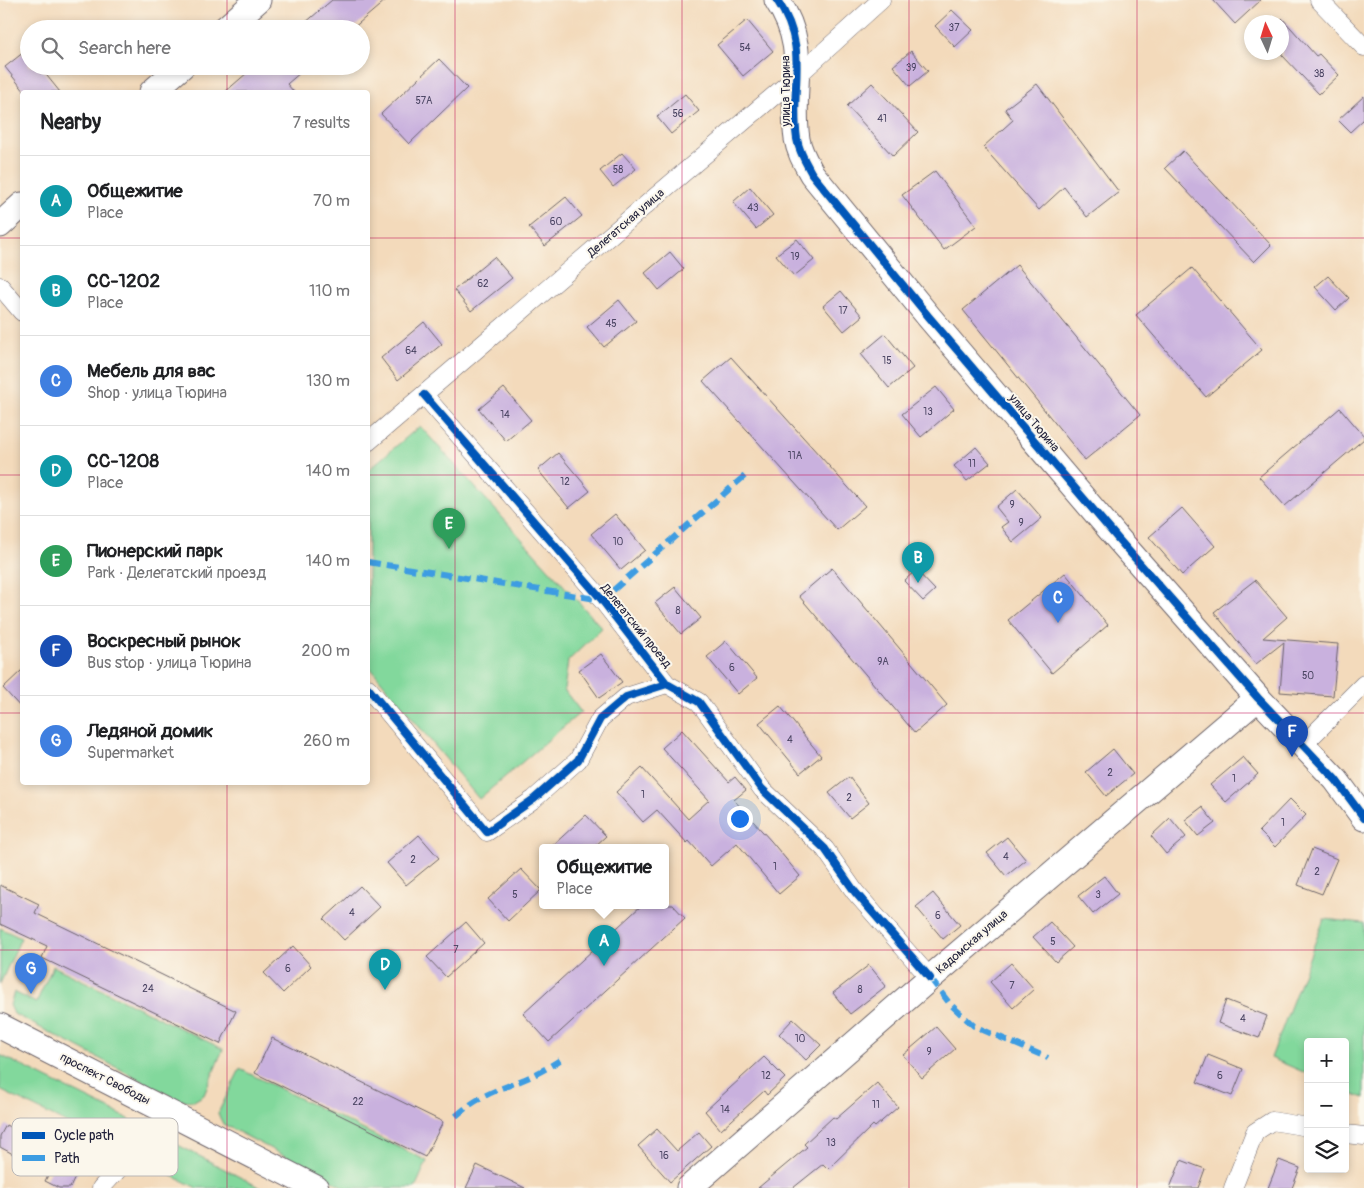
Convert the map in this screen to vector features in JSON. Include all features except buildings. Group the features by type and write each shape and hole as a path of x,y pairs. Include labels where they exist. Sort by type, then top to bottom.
{"street":[{"path":"235,20 258,0"},
{"name":"улица Тюрина","path":"778,0 794,32 797,76 797,140 802,156 812,174 929,317 1035,442 1258,698 1336,780 1364,818"},
{"name":"Делегатская улица","path":"370,440 797,76 882,0"},
{"path":"1319,0 1364,47"},
{"path":"154,90 172,75"},
{"path":"0,225 20,207"},
{"path":"0,286 20,310"},
{"name":"Делегатский проезд","path":"424,395 602,600 667,684 699,702 762,789 825,850 855,892 930,978"},
{"path":"370,690 487,832 534,799 578,760 600,719 626,697 667,684"},
{"path":"1303,745 1364,684"},
{"name":"Кадомская улица","path":"689,1188 930,978 1258,698"},
{"name":"проспект Свободы","path":"0,1026 316,1188"},
{"path":"165,1118 170,1113"},
{"path":"1233,1188 1255,1132 1272,1121 1304,1127"},
{"path":"1349,1134 1364,1136"},
{"path":"101,1188 112,1176"}],"green space":[{"path":"420,426 602,628 568,661 564,690 581,712 479,799 370,667 370,468"},
{"path":"1324,919 1364,923 1364,1098 1349,1092 1349,1038 1304,1038 1304,1072 1271,1058"},
{"path":"0,928 21,938 0,984"},
{"path":"53,966 223,1049 204,1095 194,1101 179,1100 14,1014 10,1005 14,992 36,1003"},
{"path":"0,1055 127,1118 56,1118 0,1090"},
{"path":"240,1069 427,1161 415,1188 346,1188 223,1124 218,1114"},
{"path":"178,1145 261,1188 197,1188 173,1176 178,1176"}],"marked path":[{"path":"370,562 602,600 748,473"},
{"path":"930,978 950,1004 974,1026 1048,1058"},
{"path":"456,1116 481,1098 534,1075 560,1060"}],"cycle path":[{"path":"777,0 787,18 793,36 797,69 795,102 797,139 801,153 812,174 929,317 1119,540 1258,698 1336,780 1364,818"},
{"path":"424,395 602,600 667,684 699,702 762,789 825,849 855,892 930,978"},
{"path":"370,690 487,832 534,799 578,760 600,719 626,697 667,684"}],"place":[{"name":"Пионерский парк","path":"449,549"},
{"name":"СС-1202","path":"918,583"},
{"name":"Мебель для вас","path":"1058,623"},
{"name":"Воскресный рынок","path":"1292,757"},
{"name":"Общежитие","path":"604,966"},
{"name":"СС-1208","path":"385,990"},
{"name":"Ледяной домик","path":"31,994"}]}
